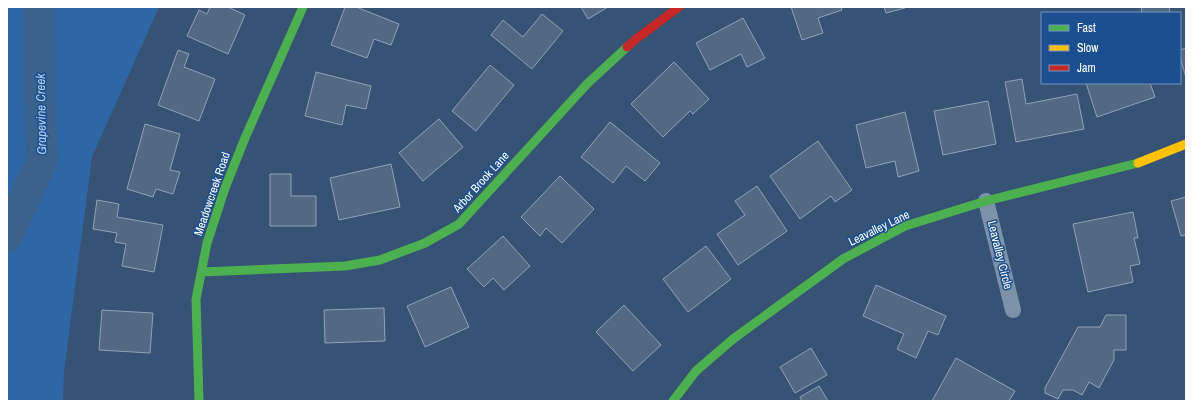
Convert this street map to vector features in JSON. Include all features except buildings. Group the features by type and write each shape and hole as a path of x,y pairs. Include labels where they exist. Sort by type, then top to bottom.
{"street":[{"name":"Meadowcreek Road","path":"199,401 196,299 207,243 245,138 304,7"},
{"name":"Arbor Brook Lane","path":"202,272 345,266 380,260 425,243 459,224 588,83 636,39 679,7"},
{"name":"Leavalley Lane","path":"673,401 696,371 733,339 843,258 905,226 986,201 1139,163 1186,144"},
{"name":"Leavalley Circle","path":"986,201 1013,310"}],"shaded area":[{"path":"7,7 159,7 92,157 64,372 63,401 7,401"}],"waterway":[{"name":"Grapevine Creek","path":"7,237 42,160 39,7"}],"traffic: fast":[{"path":"199,401 196,299 207,243 225,188 245,138 303,7"},
{"path":"202,272 345,266 380,260 425,243 459,224 588,83 627,47"},
{"path":"673,401 696,371 733,339 843,259 905,226 986,201 1138,163"}],"traffic: slow":[{"path":"1138,163 1186,144"}],"traffic: jam":[{"path":"627,47 679,7"}]}
